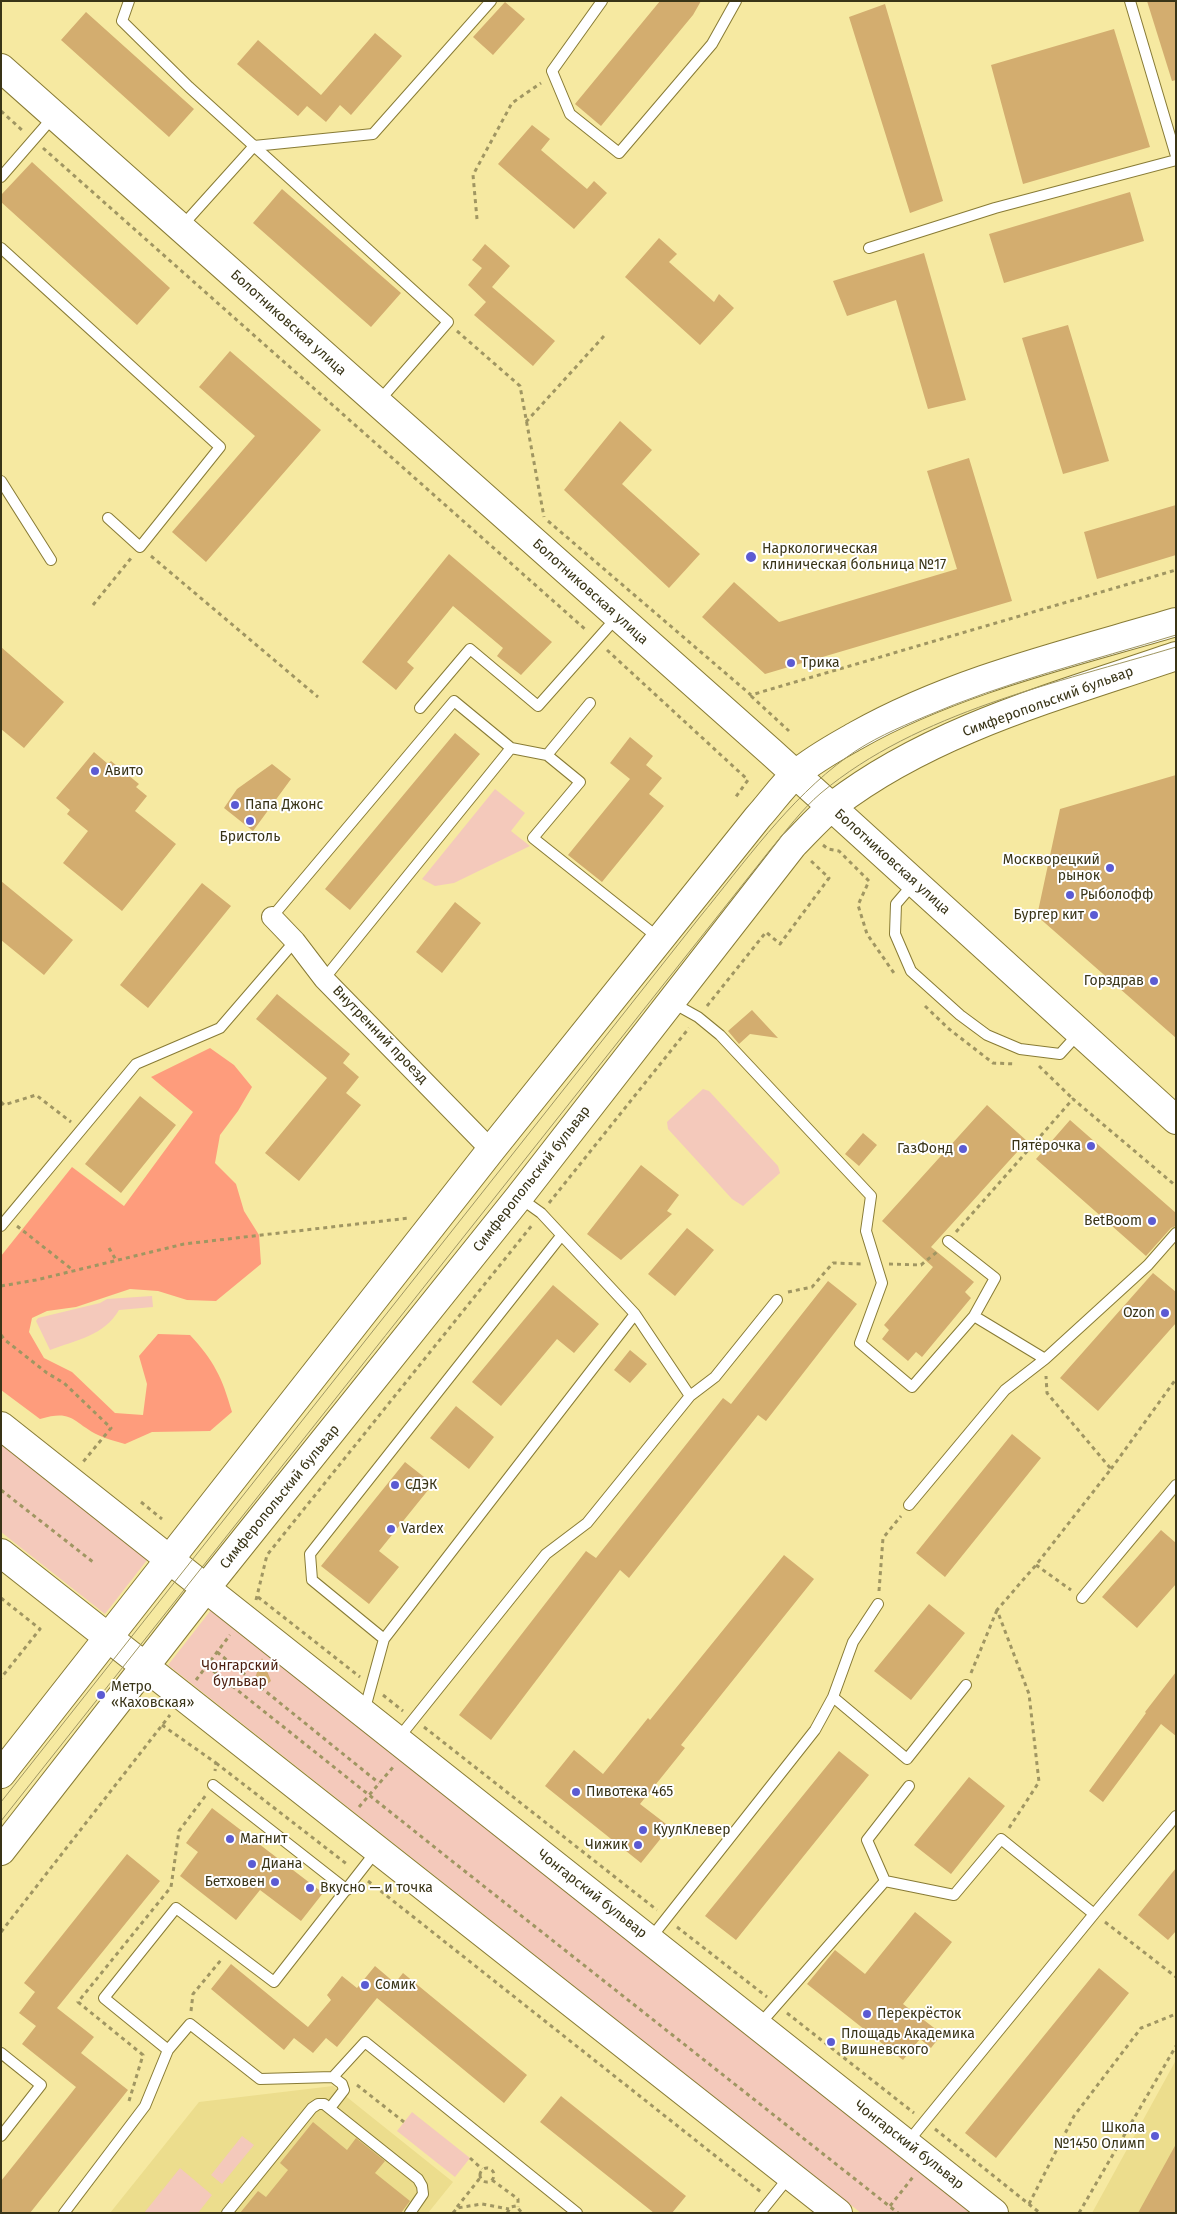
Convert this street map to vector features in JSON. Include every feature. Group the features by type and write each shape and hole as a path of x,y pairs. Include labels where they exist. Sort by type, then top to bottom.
{"main road":[{"name":"Болотниковская улица","path":"1,68 832,807 1176,1120"},
{"path":"1,1774 491,1150 758,817 796,775 825,753 894,714 955,690 1176,622"},
{"name":"Симферопольский бульвар","path":"1,1851 206,1588 519,1197 793,845 832,807 861,785 908,758 979,724 1176,656"},
{"name":"Чонгарский бульвар","path":"1,1426 206,1588 250,1607 363,1713 407,1736 649,1940 994,2213"},
{"path":"1,1553 838,2213"}],"street":[{"name":"Внутренний проезд","path":"272,917 295,941 324,978 491,1150"}],"lane":[{"path":"129,1 122,20 189,87 448,322 378,402"},
{"path":"180,227 254,146 373,134 490,1"},
{"path":"602,1 552,71 570,114 619,153 712,44 736,1"},
{"path":"1130,1 1176,156"},
{"path":"1,177 54,115"},
{"path":"869,248 995,208 1176,160"},
{"path":"1,248 220,447 140,547 108,518"},
{"path":"1,481 51,560"},
{"path":"420,708 470,650 538,706 617,616"},
{"path":"272,917 454,701 511,748 547,754 580,782 533,838 661,939"},
{"path":"547,754 590,703"},
{"path":"324,978 511,748"},
{"path":"914,882 896,904 895,934 911,971 960,1015 987,1035 1020,1050 1060,1054 1079,1032"},
{"path":"4,1222 136,1064 220,1028 295,941"},
{"path":"670,1002 698,1017 720,1035 871,1196 866,1231 882,1283 860,1343 912,1387 974,1316 995,1278 948,1241"},
{"path":"519,1197 541,1214 636,1314 690,1396"},
{"path":"909,1505 1005,1390 1045,1359 1148,1264 1176,1233"},
{"path":"384,1639 312,1580 310,1554 562,1236"},
{"path":"407,1736 546,1554 586,1523 690,1396 715,1377 781,1296"},
{"path":"363,1713 384,1639 636,1314"},
{"path":"974,1316 1045,1359"},
{"path":"1082,1598 1176,1485"},
{"path":"649,1940 815,1730 833,1697 853,1642 878,1604"},
{"path":"833,1697 907,1759 966,1685"},
{"path":"213,1784 347,1890"},
{"path":"885,1880 867,1840 909,1786"},
{"path":"907,2144 1176,1816"},
{"path":"885,1880 954,1896 1001,1839 1094,1914"},
{"path":"168,2050 104,1998 176,1908 274,1982 377,1850"},
{"path":"759,2026 885,1880"},
{"path":"64,2213 145,2106 168,2050 190,2024 260,2079 336,2074 365,2042 577,2213"},
{"path":"1,2053 41,2085 1,2136"},
{"path":"330,2108 344,2090 336,2074"},
{"path":"227,2213 312,2108 318,2104 324,2104 330,2108 418,2179 422,2186 423,2194 410,2213"},
{"path":"760,2213 790,2175"}],"path":[{"path":"477,219 473,175 512,104 554,75"},
{"path":"1,111 596,640 748,780 735,798"},
{"path":"448,322 520,386 542,515 751,695 789,731"},
{"path":"526,423 604,336"},
{"path":"93,605 140,547 318,697"},
{"path":"751,695 1176,570"},
{"path":"1,1102 4,1105 36,1095 81,1130"},
{"path":"781,1296 812,1287 834,1263 921,1265 948,1241 1073,1099 1176,1186"},
{"path":"1,1286 74,1271 184,1244 414,1217"},
{"path":"4,1222 74,1271"},
{"path":"109,1248 116,1260"},
{"path":"1,1335 19,1351 79,1396 112,1428 83,1463"},
{"path":"1045,1359 1047,1393 1111,1469"},
{"path":"966,1685 997,1610 1036,1565 1111,1469 1176,1379"},
{"path":"1,1490 93,1562"},
{"path":"140,1502 162,1519"},
{"path":"878,1604 883,1538 909,1505"},
{"path":"1036,1565 1082,1598"},
{"path":"1,1598 40,1629 1,1678"},
{"path":"1,1932 207,1666 250,1607 372,1686 407,1736 666,1918 1040,2213"},
{"path":"997,1610 1030,1694 1039,1782 1001,1839"},
{"path":"217,1652 379,1783"},
{"path":"207,1666 898,2213"},
{"path":"327,1849 379,1783 407,1736"},
{"path":"216,1763 770,2199"},
{"path":"1094,1914 1176,1977"},
{"path":"190,2024 193,1994 230,1949"},
{"path":"1029,2204 1074,2116 1141,2028 1176,2014"},
{"path":"1079,2213 1176,2046"},
{"path":"336,2074 404,2122"},
{"path":"470,2158 482,2169"},
{"path":"453,2213 480,2178 479,2173 482,2169 486,2167 492,2169 494,2176 492,2180"},
{"path":"890,2206 918,2170"},
{"path":"480,2178 486,2182 492,2180"},
{"path":"492,2180 518,2199 518,2207 522,2213"},
{"path":"457,2208 482,2204 508,2211 513,2207 518,2207"}],"shaded area":[{"path":"210,1048 234,1065 252,1087 238,1111 220,1135 215,1163 236,1184 244,1211 259,1235 261,1264 216,1301 187,1300 158,1291 130,1289 76,1307 47,1311 32,1318 29,1332 44,1358 72,1372 115,1413 143,1415 147,1384 139,1356 158,1334 190,1335 216,1370 225,1389 232,1412 210,1431 152,1432 125,1444 98,1435 66,1416 59,1415 40,1419 1,1390 1,1256 72,1167 124,1206 193,1112 151,1077"},
{"name":"Школа №1450 Олимп","path":"1176,2060 1176,2213 1092,2213"},
{"path":"333,2086 453,2182 428,2213 110,2213 199,2102"}],"green space":[{"path":"495,789 525,813 511,831 530,846 454,883 435,886 422,879"},
{"path":"703,1089 709,1091 778,1166 780,1173 743,1206 732,1199 668,1129 667,1122"},
{"path":"152,1296 153,1307 119,1310 106,1326 89,1336 50,1350 36,1321 38,1318 100,1303 107,1299"},
{"path":"1,1437 151,1555 105,1614 1,1532"},
{"name":"Чонгарский бульвар","path":"215,1605 971,2213 861,2213 168,1665"},
{"path":"412,2112 470,2158 455,2177 397,2131"},
{"path":"242,2136 254,2145 222,2184 211,2175"},
{"path":"180,2168 212,2195 198,2213 144,2213"}],"building":[{"path":"660,1 701,1 693,15 601,126 575,104"},
{"path":"1147,1 1176,1 1176,80 1172,81"},
{"path":"505,2 525,19 493,55 473,37"},
{"path":"885,4 943,201 910,213 849,17"},
{"path":"86,12 194,109 169,137 61,40"},
{"path":"1114,29 1150,147 1023,184 991,65"},
{"path":"375,33 402,56 351,115 340,105 326,122 307,106 298,116 237,64 258,40 321,95"},
{"path":"532,125 550,139 541,150 587,189 594,181 607,193 574,229 498,164"},
{"path":"32,162 170,288 137,325 1,202 1,195"},
{"path":"282,189 401,293 371,327 253,223"},
{"path":"1130,192 1144,241 1004,283 989,234"},
{"path":"659,238 677,254 669,262 714,302 719,294 734,308 700,345 625,277"},
{"path":"485,244 510,266 492,287 555,341 533,366 474,315 486,302 468,285 482,268 472,260"},
{"path":"924,253 966,400 928,409 896,300 847,316 833,281"},
{"path":"1068,325 1109,461 1063,474 1022,338"},
{"path":"230,351 321,430 206,562 172,532 255,436 199,387"},
{"path":"620,421 652,450 622,484 700,554 669,588 564,490"},
{"path":"969,458 1012,601 765,674 702,617 734,582 779,622 957,569 927,471"},
{"path":"1176,505 1176,555 1097,579 1084,532"},
{"path":"449,554 552,642 521,675 497,656 503,648 453,606 407,662 414,668 396,690 362,662"},
{"path":"1,647 64,702 24,748 1,729"},
{"path":"455,733 480,754 350,910 325,889"},
{"path":"630,737 653,756 646,765 662,778 649,794 664,806 602,882 568,855 630,779 610,763"},
{"path":"94,752 108,764 111,761 139,784 136,787 147,796 135,811 176,844 122,911 63,863 88,831 67,814 70,810 56,798"},
{"path":"272,764 291,779 253,831 224,808 237,789"},
{"name":"Москворецкий рынок","path":"1176,775 1176,1038 1037,916 1060,809"},
{"path":"1,881 73,940 44,975 1,940"},
{"path":"202,883 231,906 148,1008 120,985"},
{"path":"455,902 481,923 442,973 416,952"},
{"path":"277,994 350,1054 343,1063 359,1077 346,1093 361,1105 299,1181 265,1153 327,1078 256,1019"},
{"path":"752,1010 778,1038 750,1034 739,1044 728,1031"},
{"path":"140,1096 176,1125 121,1193 85,1164"},
{"path":"987,1105 1027,1141 931,1247 974,1282 965,1292 971,1298 922,1357 916,1352 908,1361 882,1339 889,1330 884,1325 933,1267 882,1221"},
{"path":"1070,1120 1176,1213 1176,1226 1171,1228 1146,1256 1036,1159"},
{"path":"863,1133 877,1145 859,1166 845,1154"},
{"path":"641,1165 679,1195 667,1211 672,1214 621,1260 587,1234"},
{"path":"687,1228 714,1250 675,1296 648,1274"},
{"path":"1153,1273 1176,1292 1176,1323 1098,1411 1060,1378"},
{"path":"828,1281 857,1304 766,1421 758,1415 629,1578 620,1570 491,1740 459,1715 586,1551 596,1558 723,1398 731,1404"},
{"path":"553,1285 599,1324 574,1353 557,1339 501,1406 472,1382"},
{"path":"630,1350 647,1364 630,1383 614,1370"},
{"path":"456,1406 494,1437 469,1469 430,1438"},
{"path":"1012,1434 1041,1458 945,1577 916,1553"},
{"path":"405,1462 433,1484 379,1551 399,1567 369,1604 321,1566"},
{"path":"1161,1530 1176,1543 1176,1584 1137,1628 1102,1597"},
{"path":"784,1555 814,1579 681,1745 685,1748 640,1804 670,1827 641,1863 545,1786 574,1750 603,1774 648,1718 650,1720"},
{"path":"929,1604 965,1633 911,1700 874,1671"},
{"path":"262,1658 271,1681 265,1686 260,1686 256,1683 255,1678"},
{"path":"1176,1672 1176,1736 1161,1724 1103,1802 1089,1791"},
{"path":"839,1751 869,1775 736,1940 705,1916"},
{"path":"969,1777 1005,1806 951,1874 914,1845"},
{"path":"212,1808 323,1893 301,1921 260,1890 236,1920 180,1876 198,1852 186,1843"},
{"path":"127,1854 160,1881 57,2008 94,2037 81,2053 128,2090 30,2213 1,2213 1,2181 76,2087 22,2044 36,2026 19,2013 35,1992 24,1983"},
{"path":"1176,1868 1176,1931 1168,1940 1138,1915"},
{"path":"915,1912 952,1942 903,2004 942,2034 931,2048 920,2039 903,2060 807,1984 835,1950 865,1974"},
{"path":"231,1964 308,2027 331,2000 327,1995 342,1976 357,1988 375,1966 395,1983 403,1973 527,2075 504,2103 377,1998 337,2047 326,2038 313,2053 294,2038 284,2050 211,1989"},
{"path":"1099,1968 1129,1993 996,2158 965,2133"},
{"path":"561,2096 686,2196 672,2213 654,2213 540,2122"},
{"path":"313,2122 347,2150 356,2138 385,2161 375,2173 410,2201 401,2213 240,2213 258,2191 266,2197 288,2170 280,2163"},
{"path":"1176,2144 1176,2213 1138,2213"}],"tram line":[{"path":"1,1802 699,918 750,854 805,792 847,757 865,745 924,717 986,693 1176,635"},
{"path":"1,1821 770,850 807,806 821,793 859,765 901,741 945,721 990,703 1176,647"}],"place":[{"name":"Наркологическая клиническая больница №17","path":"751,557"},
{"name":"Трика","path":"791,663"},
{"name":"Авито","path":"95,771"},
{"name":"Папа Джонс","path":"235,805"},
{"name":"Бристоль","path":"250,821"},
{"name":"Москворецкий рынок","path":"1110,868"},
{"name":"Рыболофф","path":"1070,895"},
{"name":"Бургер кит","path":"1094,915"},
{"name":"Горздрав","path":"1154,981"},
{"name":"Пятёрочка","path":"1091,1146"},
{"name":"ГазФонд","path":"963,1149"},
{"name":"BetBoom","path":"1152,1221"},
{"name":"Ozon","path":"1165,1313"},
{"name":"СДЭК","path":"395,1485"},
{"name":"Vardex","path":"391,1529"},
{"name":"Метро «Каховская»","path":"101,1695"},
{"name":"Пивотека 465","path":"576,1792"},
{"name":"КуулКлевер","path":"643,1830"},
{"name":"Магнит","path":"230,1839"},
{"name":"Чижик","path":"638,1845"},
{"name":"Диана","path":"252,1864"},
{"name":"Бетховен","path":"275,1882"},
{"name":"Вкусно — и точка","path":"310,1888"},
{"name":"Сомик","path":"365,1985"},
{"name":"Перекрёсток","path":"867,2014"},
{"name":"Площадь Академика Вишневского","path":"831,2042"},
{"name":"Школа №1450 Олимп","path":"1155,2136"}]}
